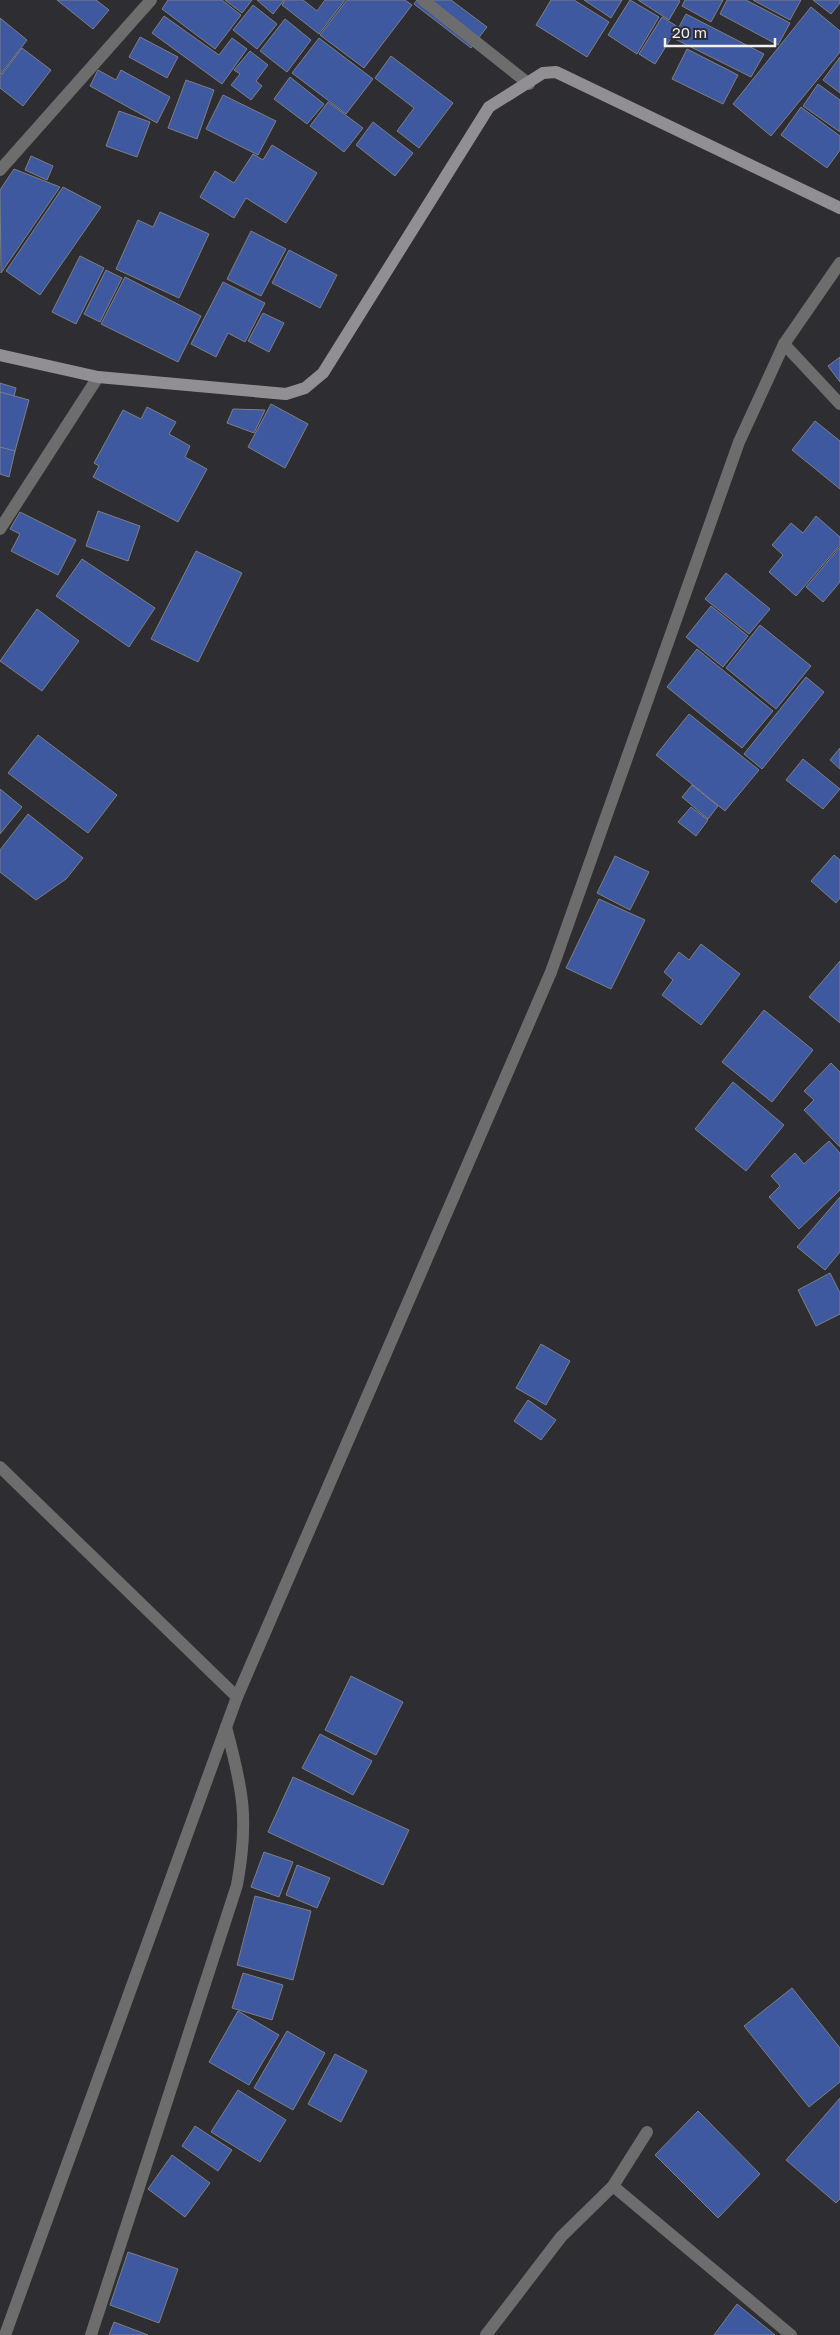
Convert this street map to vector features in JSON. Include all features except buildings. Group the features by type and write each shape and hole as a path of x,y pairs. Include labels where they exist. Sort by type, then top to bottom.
{"street":[{"path":"0,170 151,0"},
{"path":"423,0 528,84"},
{"path":"0,355 98,377 286,394 305,388 317,381 489,107 543,73 556,72 840,208"},
{"path":"5,2335 237,1697 551,972 739,442 784,344 840,263"},
{"path":"784,344 840,404"},
{"path":"0,529 98,377"},
{"path":"0,1467 237,1697"},
{"path":"91,2335 237,1885 243,1853 245,1817 241,1787 226,1728"},
{"path":"486,2335 561,2237 613,2186 647,2132"},
{"path":"613,2186 791,2335"}]}
